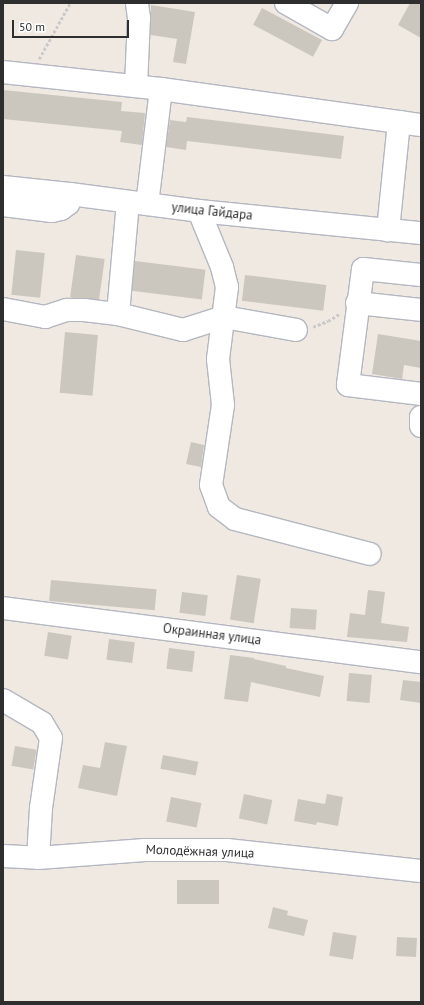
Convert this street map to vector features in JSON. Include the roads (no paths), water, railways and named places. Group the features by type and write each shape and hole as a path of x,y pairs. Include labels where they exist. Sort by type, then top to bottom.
{"street":[{"path":"136,86 139,18 137,3"},
{"path":"286,3 332,29 347,3"},
{"path":"3,72 161,88 421,125"},
{"path":"118,314 137,203 161,88"},
{"path":"388,230 399,122"},
{"name":"улица Гайдара","path":"3,187 199,211 421,233"},
{"path":"3,206 52,211 68,204 70,194"},
{"path":"199,211 222,267 227,287 218,358 223,405 211,485 219,507 235,519 370,554"},
{"path":"421,275 363,269 351,306 348,385 421,394"},
{"path":"351,306 421,310"},
{"path":"3,309 45,317 67,310 84,310 118,314 183,330 224,317 296,330"},
{"path":"421,417 421,426"},
{"name":"Окраинная улица","path":"3,608 421,662"},
{"path":"3,700 42,723 51,738 42,808 38,858"},
{"name":"Молодёжная улица","path":"3,856 38,858 145,850 227,850 421,870"}]}
